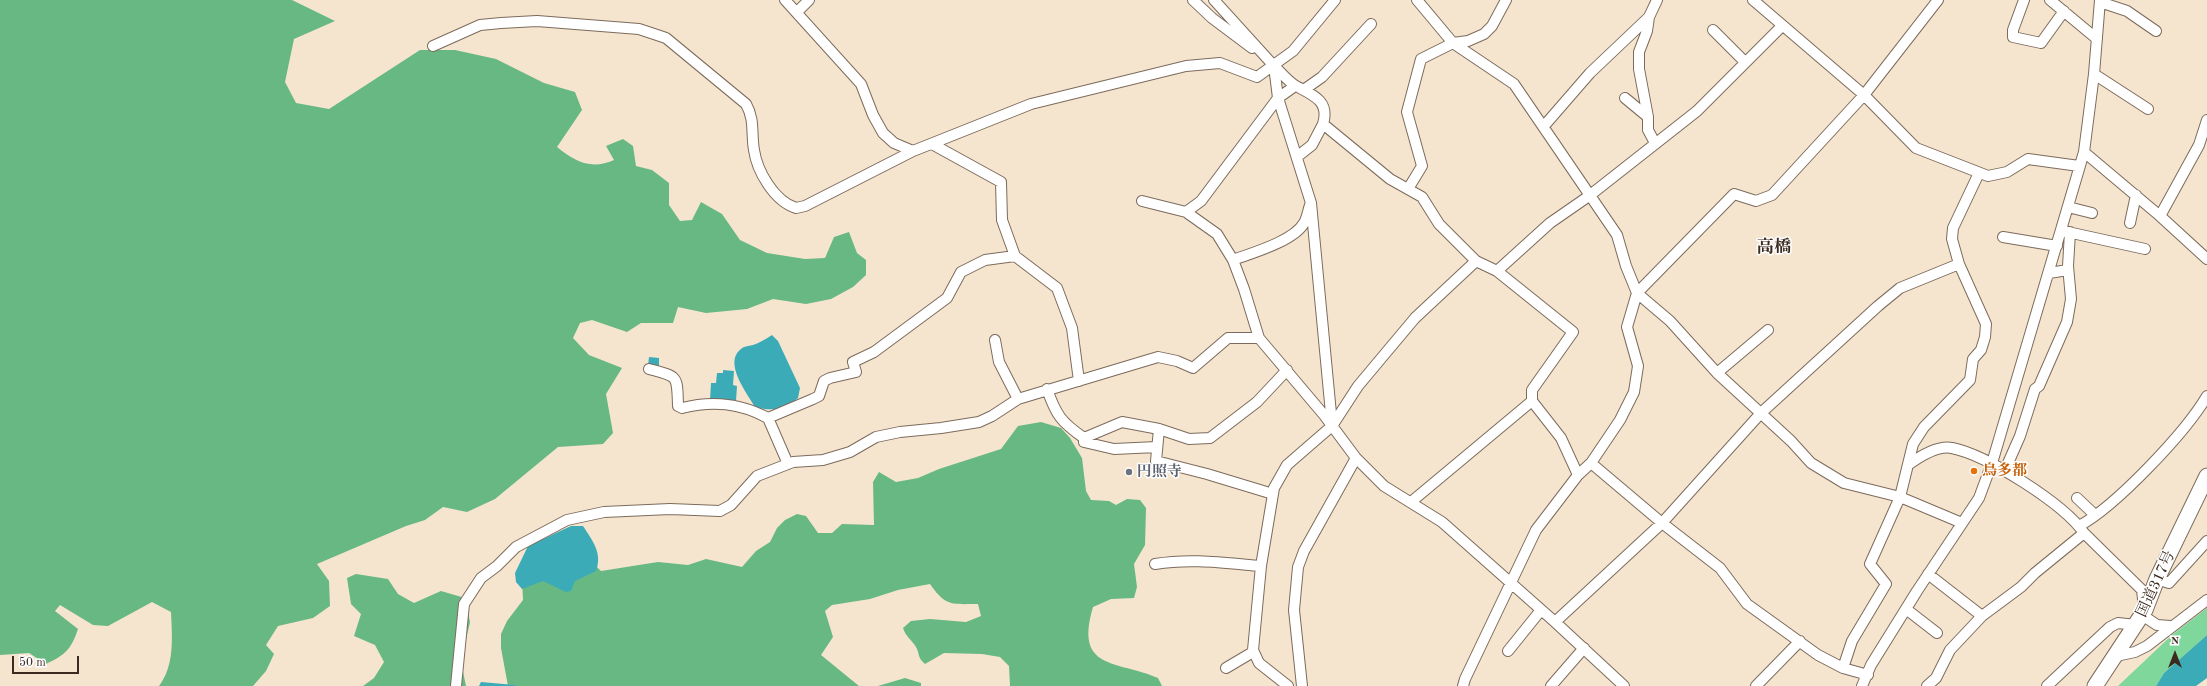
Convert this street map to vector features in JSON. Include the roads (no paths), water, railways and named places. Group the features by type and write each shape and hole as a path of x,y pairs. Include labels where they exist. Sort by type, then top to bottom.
{"highway":[{"name":"国道317号","path":"2095,686 2145,610 2157,579 2207,476"}],"street":[{"path":"784,0 797,12 861,84 873,115 883,133 894,143 913,150"},
{"path":"797,12 809,0"},
{"path":"1193,0 1212,18 1274,66 1278,98 1298,156 1311,201 1332,426"},
{"path":"1214,0 1274,66 1295,86 1306,89 1321,102 1326,115 1323,124 1312,146 1298,156"},
{"path":"433,46 480,25 529,22 639,29 666,38 746,104 752,114 754,150 765,181 781,198 796,208 806,206 913,150 932,144 1031,104 1186,66 1220,63 1257,77 1293,51 1336,0"},
{"path":"1417,0 1453,43 1514,84 1617,235 1626,266 1637,292 1670,321 1717,373 1761,413 1811,463 1844,483 1900,497 1962,523"},
{"path":"1408,189 1422,166 1407,112 1421,59 1453,43 1468,41 1484,34 1492,26 1506,0"},
{"path":"1655,143 1648,130 1648,117 1639,69 1639,52 1647,31 1649,18 1657,0"},
{"path":"1753,0 1864,95 1916,148 1988,176 2007,172 2028,159 2079,166"},
{"path":"1463,686 1536,530 1578,475 1591,463 1620,420 1634,392 1638,366 1627,327 1637,292 1734,194 1756,201 1772,195 1864,95 1938,0"},
{"path":"2024,0 2015,24 2013,37 2041,43 2064,11"},
{"path":"2050,0 2097,40"},
{"path":"2005,470 2020,436 2035,389 2039,386 2066,322 2071,299 2066,231 2068,207 2084,152 2094,74 2100,1 2127,11 2156,31"},
{"path":"1544,126 1590,72 1649,18"},
{"path":"1306,89 1322,77 1371,24"},
{"path":"1497,271 1550,223 1589,196 1697,111 1782,26"},
{"path":"1713,30 1745,62"},
{"path":"2094,74 2148,109"},
{"path":"1186,212 1201,201 1278,98 1295,86"},
{"path":"1625,98 1648,117"},
{"path":"2160,216 2199,145 2207,120"},
{"path":"1323,124 1390,179 1422,197 1439,224 1476,261 1497,271 1573,332 1532,390 1532,401 1561,438 1578,475"},
{"path":"932,144 1001,182 1002,220 1015,256 1057,288 1072,328 1079,381"},
{"path":"2084,152 2160,216 2207,259"},
{"path":"1844,668 1852,640 1886,584 1870,564 1900,497 1913,444 1924,427 1970,380 1974,359 1980,350 1985,337 1986,324 1959,264 1952,239 1953,228 1979,173"},
{"path":"2130,223 2136,196"},
{"path":"1142,201 1186,212 1218,234 1233,260 1259,338 1287,370 1356,458 1384,486 1442,522 1510,584 1584,648 1624,686"},
{"path":"1233,260 1283,240 1295,233 1304,223 1311,201"},
{"path":"2068,207 2092,213"},
{"path":"1862,686 1871,665 1928,574 1979,498 1992,463 2057,246 2066,231"},
{"path":"2066,231 2145,249"},
{"path":"2003,237 2057,246"},
{"path":"768,418 819,396 824,381 830,378 856,372 853,362 874,352 947,298 961,272 985,260 1015,256"},
{"path":"1288,686 1259,663 1253,652 1262,566 1273,494 1288,466 1332,426 1358,386 1414,318 1476,261"},
{"path":"1555,622 1662,523 1761,413 1900,288 1959,264"},
{"path":"2049,273 2068,270"},
{"path":"1717,373 1768,330"},
{"path":"456,686 464,604 481,578 497,566 516,547 567,520 588,515 670,509 720,511 731,505 757,476 788,464 823,460 850,452 876,437 900,432 979,422 992,416 1018,399 1047,389 1158,357 1177,361 1193,368 1228,338 1259,338"},
{"path":"995,340 999,362 1018,399"},
{"path":"649,369 672,375 677,381 678,406 682,408 700,403 719,402 750,408 768,418 788,464"},
{"path":"1084,438 1122,422 1159,429 1190,439 1210,438 1256,402 1287,370"},
{"path":"1047,389 1056,414 1070,429 1084,438 1084,442 1114,449 1157,447"},
{"path":"1927,686 1936,678 1950,650 1982,616 2021,587 2095,515 2115,500 2176,436 2207,396"},
{"path":"1411,502 1532,401"},
{"path":"1159,429 1156,462 1207,474 1273,494"},
{"path":"1908,466 1920,456 1944,448 1952,448 1992,463 2005,470 2046,499 2081,530 2142,590 2145,617 2151,623 2171,626"},
{"path":"1302,686 1294,610 1298,567 1304,551 1356,458"},
{"path":"1591,463 1662,523 1720,568 1747,604 1818,655 1844,668 1868,675"},
{"path":"2077,498 2095,515"},
{"path":"2157,579 2169,583 2207,541"},
{"path":"1155,564 1180,560 1198,560 1262,566"},
{"path":"1928,574 1982,616"},
{"path":"2116,656 2135,652 2147,646 2162,636 2171,626 2207,600"},
{"path":"1906,609 1937,633"},
{"path":"1508,651 1541,610"},
{"path":"2047,686 2110,627 2118,623 2136,625"},
{"path":"1756,686 1800,641"},
{"path":"1551,686 1584,648"},
{"path":"1226,668 1253,652"}],"water":[{"path":"772,335 778,341 800,388 798,398 793,402 783,407 767,409 755,407 738,377 735,368 735,360 737,353 744,347 758,343"},
{"path":"649,357 659,358 659,366 648,366"},
{"path":"723,370 734,371 733,385 737,386 736,401 710,400 711,383 716,383 717,373 723,373"},
{"path":"571,526 583,526 596,547 598,564 596,571 575,581 571,591 566,592 543,581 522,589 516,582 515,573 528,546"},
{"path":"2207,635 2207,678 2196,686 2156,686 2164,673"},
{"path":"481,682 515,685 515,686 479,686"}],"place":[{"name":"鳥多都","path":"1974,471"},
{"name":"円照寺","path":"1129,472"}],"district":[{"name":"高橋","path":"1774,248"}]}
